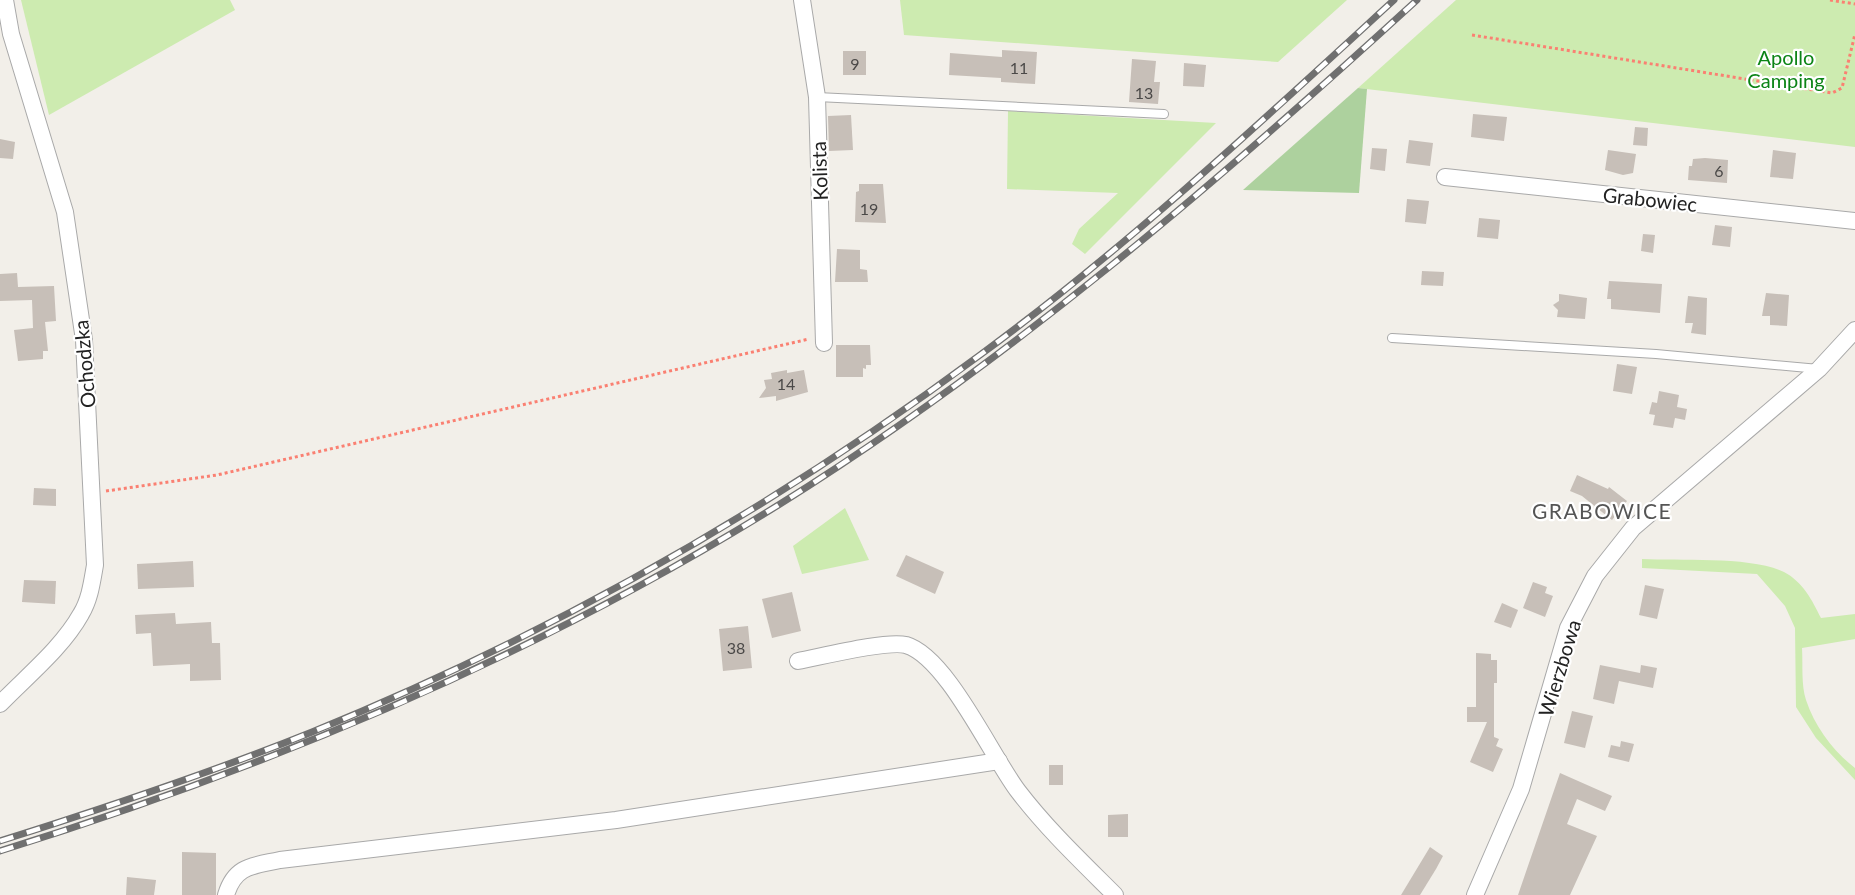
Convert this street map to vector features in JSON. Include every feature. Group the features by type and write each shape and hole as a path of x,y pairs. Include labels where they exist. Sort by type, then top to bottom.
{"street":[{"name":"Ochodzka","path":"0,704 61,640 81,614 91,590 95,565 84,340 65,212 6,34 5,0"},
{"name":"Kolista","path":"802,0 817,97 824,340"},
{"name":"Grabowiec","path":"1445,177 1855,221"},
{"name":"Wierzbowa","path":"1475,895 1521,789 1568,628 1595,576 1633,528 1819,369 1855,330"},
{"path":"798,661 876,647 904,645 924,655 963,703 1018,791 1115,895"},
{"path":"226,895 231,878 246,867 280,860 616,820 947,767 999,761"}],"lane":[{"path":"817,97 1164,114"},
{"path":"1392,338 1656,354 1819,369"}],"path":[{"path":"1830,0 1855,4"},
{"path":"1472,35 1832,93 1842,88 1855,34"},
{"path":"93,493 217,475 824,340"}],"green space":[{"path":"21,0 230,0 235,10 49,115"},
{"path":"900,0 1347,0 1278,62 904,35"},
{"name":"Apollo Camping","path":"1456,0 1855,0 1855,147 1358,88"},
{"path":"1358,88 1367,89 1359,193 1243,190"},
{"path":"1008,111 1216,123 1085,254 1072,244 1079,229 1118,193 1007,189"},
{"path":"845,508 869,560 802,574 793,546"},
{"path":"1642,559 1735,561 1770,567 1791,576 1802,586 1821,618 1855,614 1855,639 1802,648 1803,688 1814,720 1839,754 1855,768 1855,780 1816,738 1796,707 1795,628 1785,606 1757,574 1642,568"}],"building":[{"path":"1002,50 1037,52 1035,84 1001,82 1001,78 949,75 950,53 1002,57"},
{"path":"843,51 866,51 866,75 843,75"},
{"path":"1132,59 1156,61 1154,82 1160,82 1158,104 1129,102"},
{"path":"1184,63 1206,65 1204,87 1183,86"},
{"path":"1473,114 1507,117 1504,141 1471,137"},
{"path":"851,115 853,150 829,151 828,116"},
{"path":"1635,127 1648,128 1647,146 1633,145"},
{"path":"0,139 15,142 13,159 0,158"},
{"path":"1409,140 1433,143 1430,166 1406,163"},
{"path":"1372,148 1387,149 1385,171 1370,169"},
{"path":"1608,150 1636,154 1633,173 1623,175 1605,170"},
{"path":"1773,150 1796,153 1793,179 1770,177"},
{"path":"1693,159 1728,160 1727,183 1688,180 1689,166 1692,166"},
{"path":"859,184 883,184 886,223 855,222 856,192 859,191"},
{"path":"1407,199 1429,201 1426,224 1405,222"},
{"path":"1479,218 1500,220 1498,239 1477,237"},
{"path":"1715,225 1732,227 1730,247 1712,245"},
{"path":"1643,234 1655,235 1653,253 1641,251"},
{"path":"837,249 860,250 860,269 867,270 868,282 835,282"},
{"path":"1422,271 1444,272 1443,286 1421,285"},
{"path":"17,273 18,287 54,286 56,321 45,322 48,351 43,351 43,359 18,361 14,330 33,328 32,300 0,301 0,274"},
{"path":"1609,281 1662,284 1660,313 1611,309 1611,299 1607,299"},
{"path":"1766,293 1789,295 1787,326 1770,325 1770,316 1762,316"},
{"path":"1559,294 1587,298 1585,319 1557,317 1558,310 1553,305 1559,301"},
{"path":"1688,296 1707,298 1706,335 1691,333 1693,323 1685,323"},
{"path":"836,345 870,345 871,365 866,365 866,369 863,368 863,377 836,377"},
{"path":"1617,364 1637,367 1632,394 1613,391"},
{"path":"787,370 787,373 804,370 808,392 776,401 776,396 759,398 766,388 764,380 772,379 771,373"},
{"path":"1659,391 1679,395 1677,407 1687,409 1685,420 1675,418 1673,428 1653,425 1655,415 1649,414 1652,402 1657,403"},
{"path":"1577,475 1608,489 1609,487 1627,501 1612,520 1582,496 1570,491"},
{"path":"34,488 56,489 56,506 33,505"},
{"path":"906,555 944,572 935,594 896,576"},
{"path":"193,561 194,587 138,589 137,564"},
{"path":"24,580 56,581 55,604 22,602"},
{"path":"1533,582 1547,587 1545,593 1553,596 1545,617 1523,608"},
{"path":"1645,585 1664,589 1657,619 1639,615"},
{"path":"792,592 801,631 772,638 762,599"},
{"path":"1502,603 1518,610 1511,628 1494,622"},
{"path":"175,613 176,624 211,622 212,643 220,643 221,680 190,681 190,664 153,666 151,633 136,634 135,615"},
{"path":"748,626 752,668 723,671 719,629"},
{"path":"1476,653 1491,654 1491,660 1497,660 1497,683 1494,683 1494,737 1499,739 1496,746 1503,749 1493,772 1470,762 1487,722 1467,722 1467,707 1476,707"},
{"path":"1600,665 1640,673 1641,665 1657,668 1653,688 1619,681 1614,704 1593,699"},
{"path":"1572,711 1593,716 1585,748 1564,743"},
{"path":"1621,741 1634,744 1629,762 1608,757 1611,745 1620,747"},
{"path":"1049,765 1063,765 1063,785 1049,785"},
{"path":"1560,773 1612,796 1605,811 1577,799 1567,824 1597,836 1570,895 1518,895"},
{"path":"1128,814 1128,837 1108,837 1108,815"},
{"path":"1430,847 1443,856 1436,869 1420,895 1401,895"},
{"path":"182,852 216,853 216,895 182,895"},
{"path":"127,877 156,880 154,895 126,895"}],"railway":[{"path":"0,841 235,762 401,694 488,654 574,610 741,516 902,411 1034,314 1192,183 1394,0"},
{"path":"0,851 203,782 401,703 594,610 688,559 780,504 865,449 948,390 1110,267 1265,136 1417,0"}],"district":[{"name":"GRABOWICE","path":"1602,510"}]}
